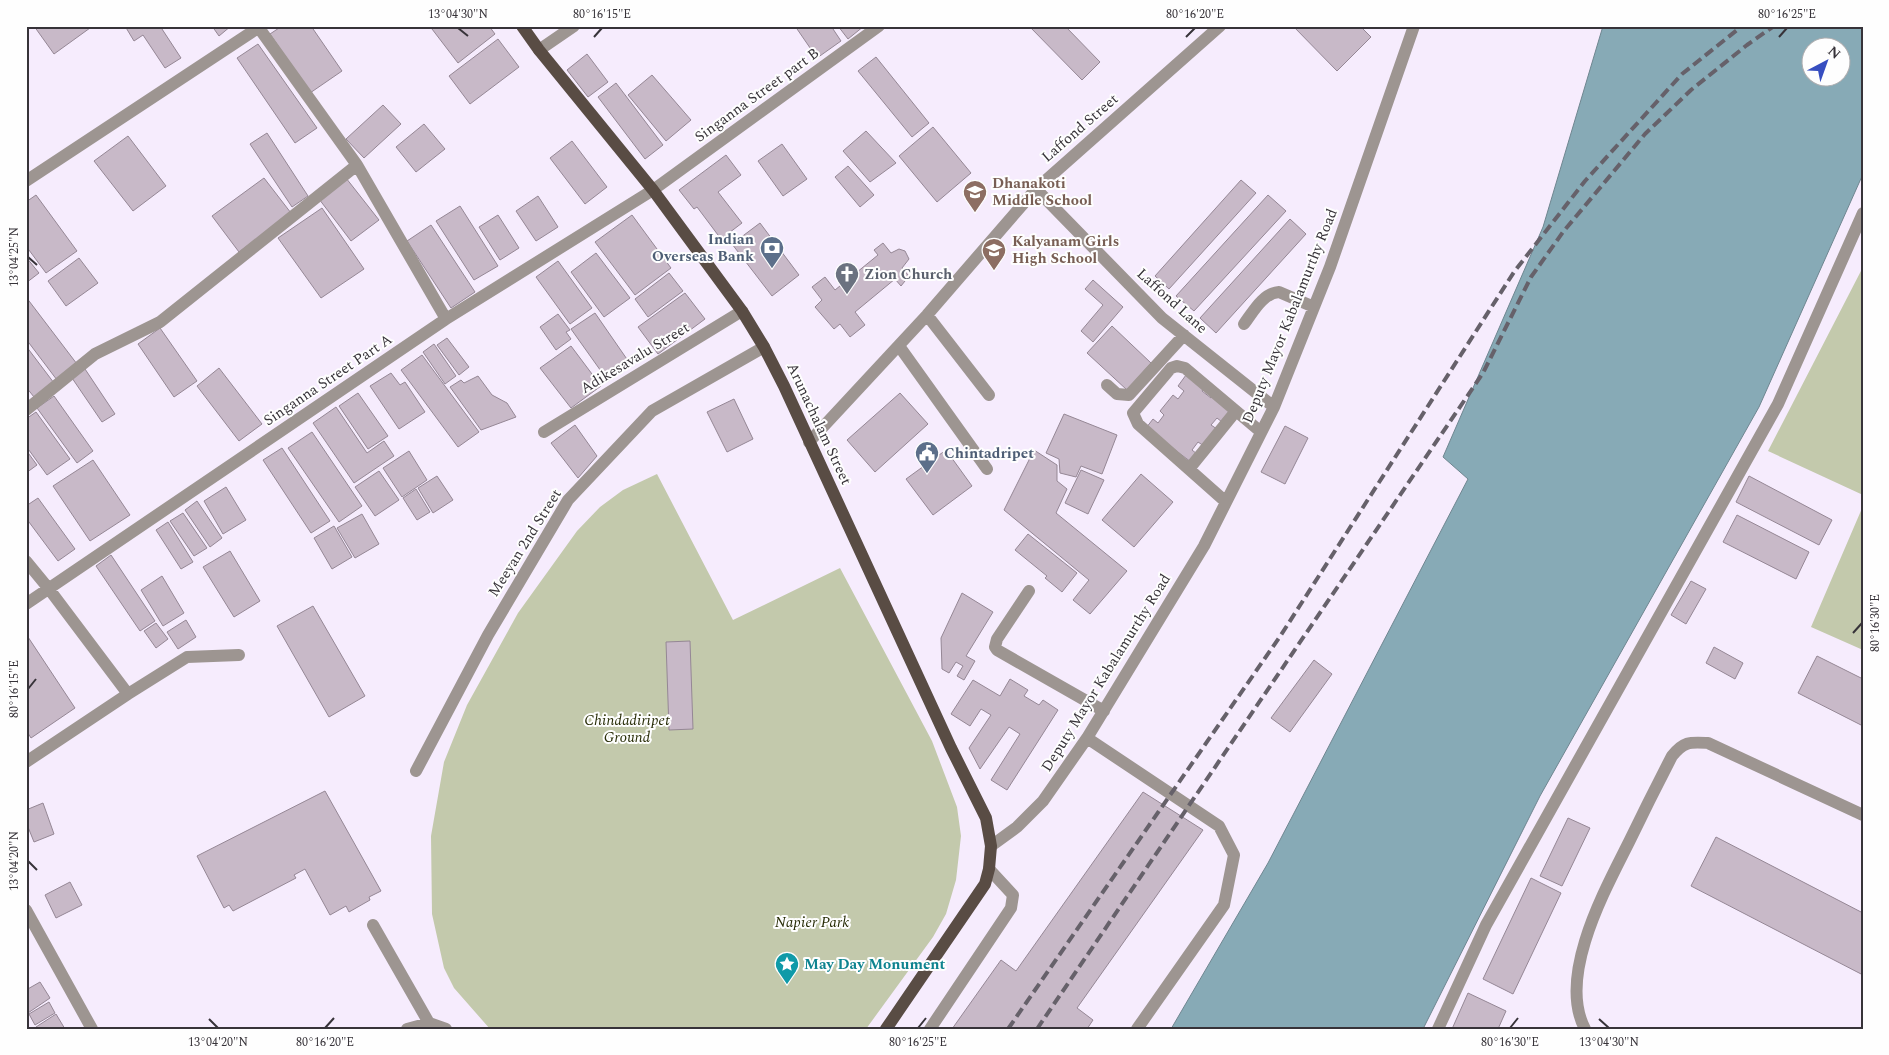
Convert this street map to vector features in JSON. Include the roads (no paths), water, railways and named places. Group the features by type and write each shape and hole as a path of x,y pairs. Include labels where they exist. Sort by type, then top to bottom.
{"main road":[{"name":"Arunachalam Street","path":"522,26 539,50 653,190 742,311 764,347 951,748 986,818 992,846 985,884 886,1029"}],"street":[{"path":"539,50 574,26"},
{"name":"Singanna Street part B","path":"653,190 879,26"},
{"name":"Laffond Street","path":"809,442 927,315 1036,189 1220,26"},
{"name":"Deputy Mayor Kabalamurthy Road","path":"992,846 1017,827 1043,801 1087,738 1204,546 1274,407 1330,266 1414,26"},
{"path":"26,182 260,27 357,165 446,319"},
{"path":"26,410 94,354 160,322 357,165"},
{"name":"Laffond Lane","path":"1036,189 1162,318 1274,407"},
{"name":"Singanna Street Part A","path":"26,604 446,319 653,190"},
{"path":"1438,1029 1486,925 1778,404 1863,213"},
{"path":"1244,324 1273,292 1279,292 1314,307"},
{"name":"Adikesavalu Street","path":"544,432 742,311"},
{"path":"927,315 989,395"},
{"path":"1107,385 1117,394 1129,395 1184,335"},
{"path":"899,346 987,469"},
{"name":"Meeyan 2nd Street","path":"416,771 488,635 568,500 652,410 764,347"},
{"path":"1226,502 1138,424 1133,413 1171,368 1177,366 1185,368 1261,432"},
{"path":"1189,469 1236,411"},
{"path":"26,561 49,588 128,694"},
{"path":"1029,591 997,639 995,647 997,650 1104,711"},
{"path":"26,762 187,657 238,655"},
{"path":"1087,738 1219,826 1234,855 1224,905 1137,1029"},
{"path":"1585,1029 1579,1018 1576,994 1585,940 1606,888 1672,756 1680,746 1691,742 1708,742 1863,815"},
{"path":"930,1029 1011,908 1013,895 989,869"},
{"path":"26,910 92,1029"},
{"path":"373,925 429,1024"},
{"path":"407,1029 429,1024 446,1029"}],"water":[{"path":"1603,26 1863,26 1863,174 1759,407 1540,796 1423,1029 1171,1029 1268,863 1468,479 1443,457 1543,227"}],"railway":[{"path":"1008,1029 1281,635 1514,272 1585,181 1682,74 1742,26"},
{"path":"1037,1029 1483,373 1531,277 1563,232 1645,134 1691,90 1774,26"}],"place":[{"name":"Dhanakoti Middle School","path":"975,213"},
{"name":"Indian Overseas Bank","path":"772,269"},
{"name":"Kalyanam Girls High School","path":"994,271"},
{"name":"Zion Church","path":"847,295"},
{"name":"Chintadripet","path":"927,474"},
{"name":"May Day Monument","path":"787,985"}],"park label":[{"name":"Chindadiripet Ground","path":"627,728"},
{"name":"Napier Park","path":"812,922"}]}
